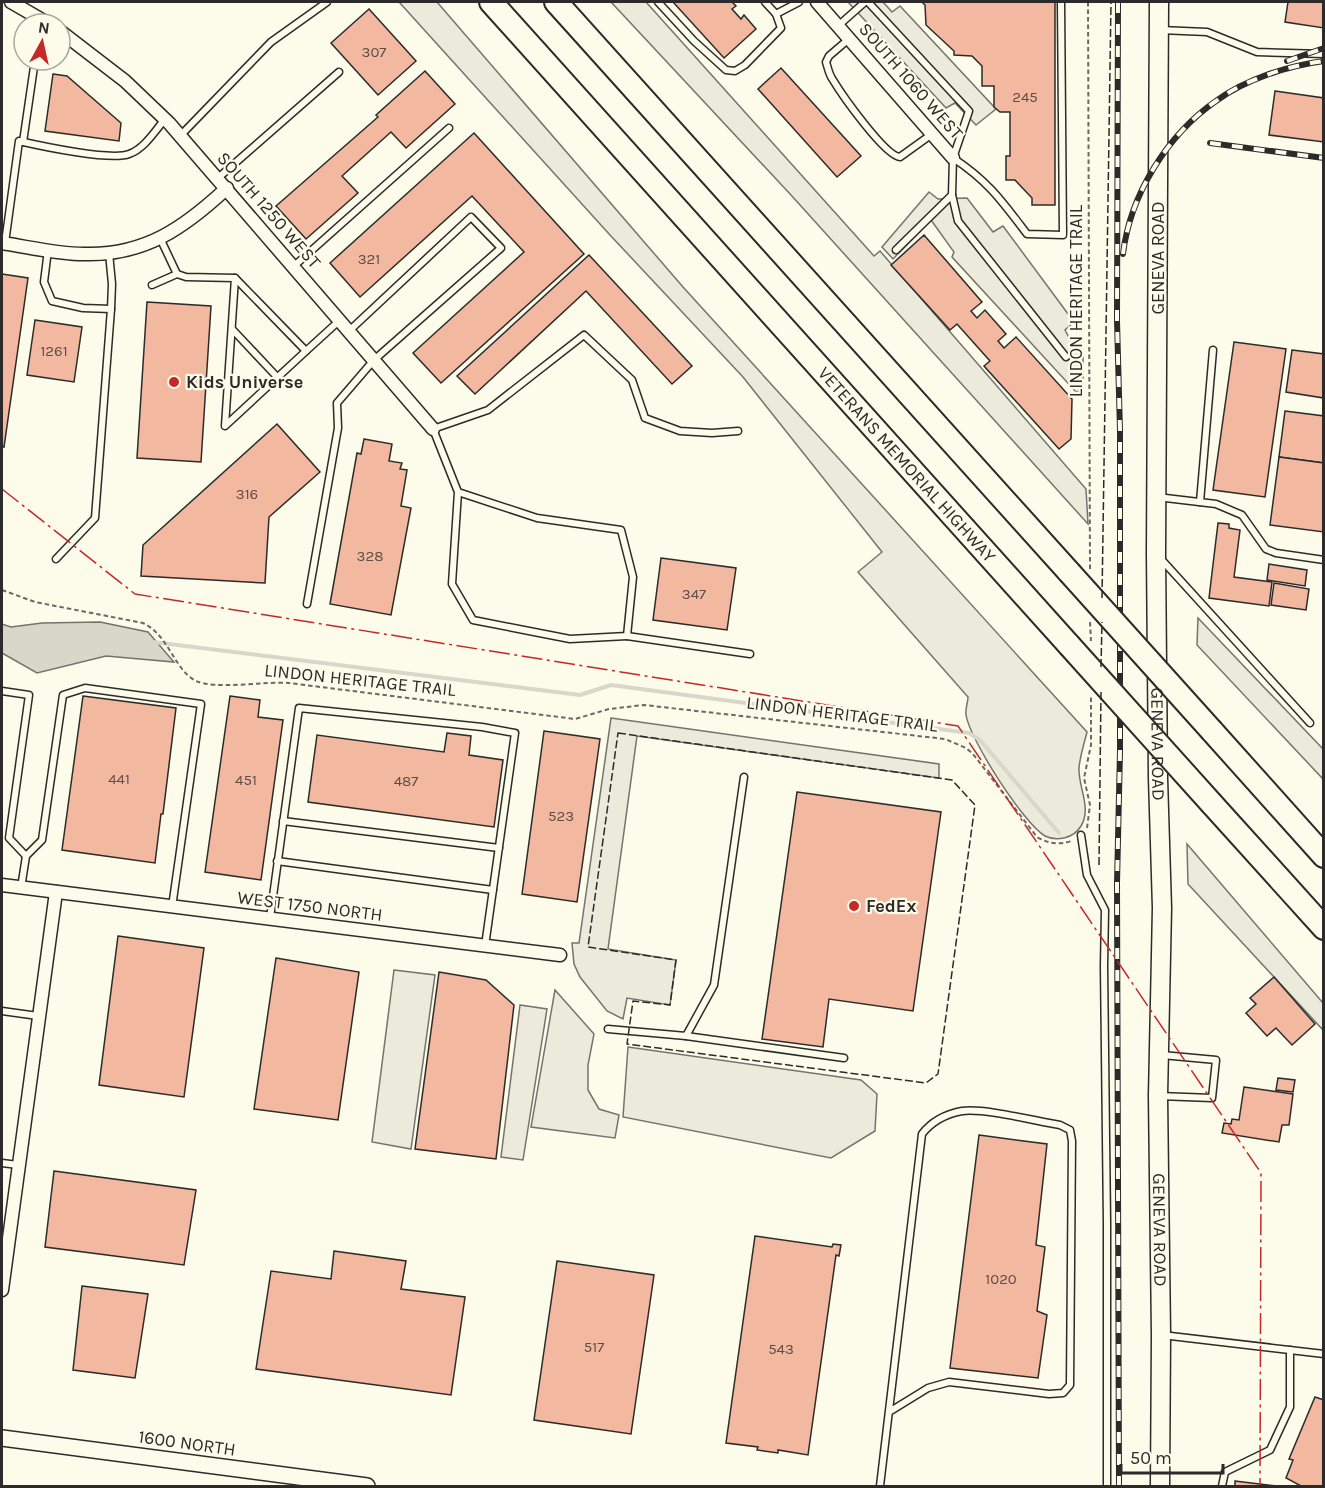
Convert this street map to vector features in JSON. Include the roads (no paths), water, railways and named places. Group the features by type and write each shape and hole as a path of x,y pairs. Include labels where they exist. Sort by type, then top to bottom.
{"highway":[{"name":"VETERANS MEMORIAL HIGHWAY","path":"490,2 1080,647 1212,804 1323,928"},
{"path":"556,2 1079,574 1212,731 1323,855"}],"main road":[{"name":"GENEVA ROAD","path":"1159,2 1156,553 1158,778 1162,908 1158,1096 1160,1486"}],"street":[{"path":"11,2 27,12"},
{"name":"SOUTH 1060 WEST","path":"817,2 953,158"},
{"name":"SOUTH 1250 WEST","path":"72,40 125,81 165,119 433,429"},
{"path":"3,243 83,254 130,249 160,238 197,216 227,188"},
{"name":"WEST 1750 NORTH","path":"2,885 560,955"},
{"path":"2,1290 56,892"},
{"name":"1600 NORTH","path":"2,1438 367,1486"}],"lane":[{"path":"180,136 271,42 327,2"},
{"path":"658,2 694,42 726,70 735,70 745,65 781,27 776,14 765,2"},
{"path":"776,14 799,2"},
{"path":"839,25 866,2 969,111 953,158 952,195 958,221 1066,357"},
{"path":"953,158 976,173 997,194 1027,234 1063,235 1061,2"},
{"path":"1159,30 1207,32 1257,52 1323,54"},
{"path":"850,38 829,56 826,62 833,80 879,142 895,156 900,156 932,133"},
{"path":"23,142 33,72"},
{"path":"218,178 339,72"},
{"path":"3,243 19,141 104,155 128,155 140,148 165,119"},
{"path":"294,266 449,128"},
{"path":"896,250 952,195"},
{"path":"307,604 338,428 337,403 374,360 501,248 471,217 350,331"},
{"path":"160,238 177,274"},
{"path":"48,250 44,282 52,302 83,308 111,309"},
{"path":"56,559 95,518 111,309 112,284 109,253"},
{"path":"152,285 177,274 186,277 235,278 306,351"},
{"path":"235,278 225,426 340,320"},
{"path":"232,329 278,378"},
{"path":"738,431 712,433 680,431 645,418 632,380 584,334 488,410 433,429 458,492 452,584 473,620 570,639 627,636 750,654"},
{"path":"1200,502 1213,350"},
{"path":"458,492 537,518 621,530 633,577 627,636"},
{"path":"1157,497 1216,504 1242,514 1266,549 1276,553 1323,560"},
{"path":"1156,553 1310,723"},
{"path":"21,889 26,856 42,840 63,695 85,688 201,704 172,907"},
{"path":"2,691 28,695 9,838"},
{"path":"270,919 299,708 482,727 515,733 485,946"},
{"path":"686,1036 714,985 744,777"},
{"path":"283,821 499,848"},
{"path":"1081,835 1087,875 1106,910 1104,966 1107,1486"},
{"path":"2,837 9,838 26,856"},
{"path":"278,861 493,890"},
{"path":"2,1011 38,1016"},
{"path":"608,1029 686,1036 844,1058"},
{"path":"1158,1096 1212,1098 1216,1060 1159,1054"},
{"path":"880,1486 922,1134 930,1123 963,1111 1060,1125 1070,1130 1072,1152 1070,1385 1063,1393 1049,1394 949,1383 928,1388 889,1412"},
{"path":"2,1163 18,1164"},
{"path":"1161,1335 1323,1354"},
{"path":"1222,1486 1226,1472 1270,1450 1290,1407 1290,1350"}],"waterway":[{"path":"153,642 580,695 611,685 969,733 980,740 1059,833"}],"railway":[{"path":"1118,2 1119,1486"},
{"path":"1287,61 1324,48"},
{"path":"1123,254 1134,210 1154,168 1167,149 1198,115 1240,86 1281,70 1324,61"},
{"path":"1210,143 1324,158"}],"place":[{"name":"Kids Universe","path":"174,382"},
{"name":"FedEx","path":"854,906"}]}
